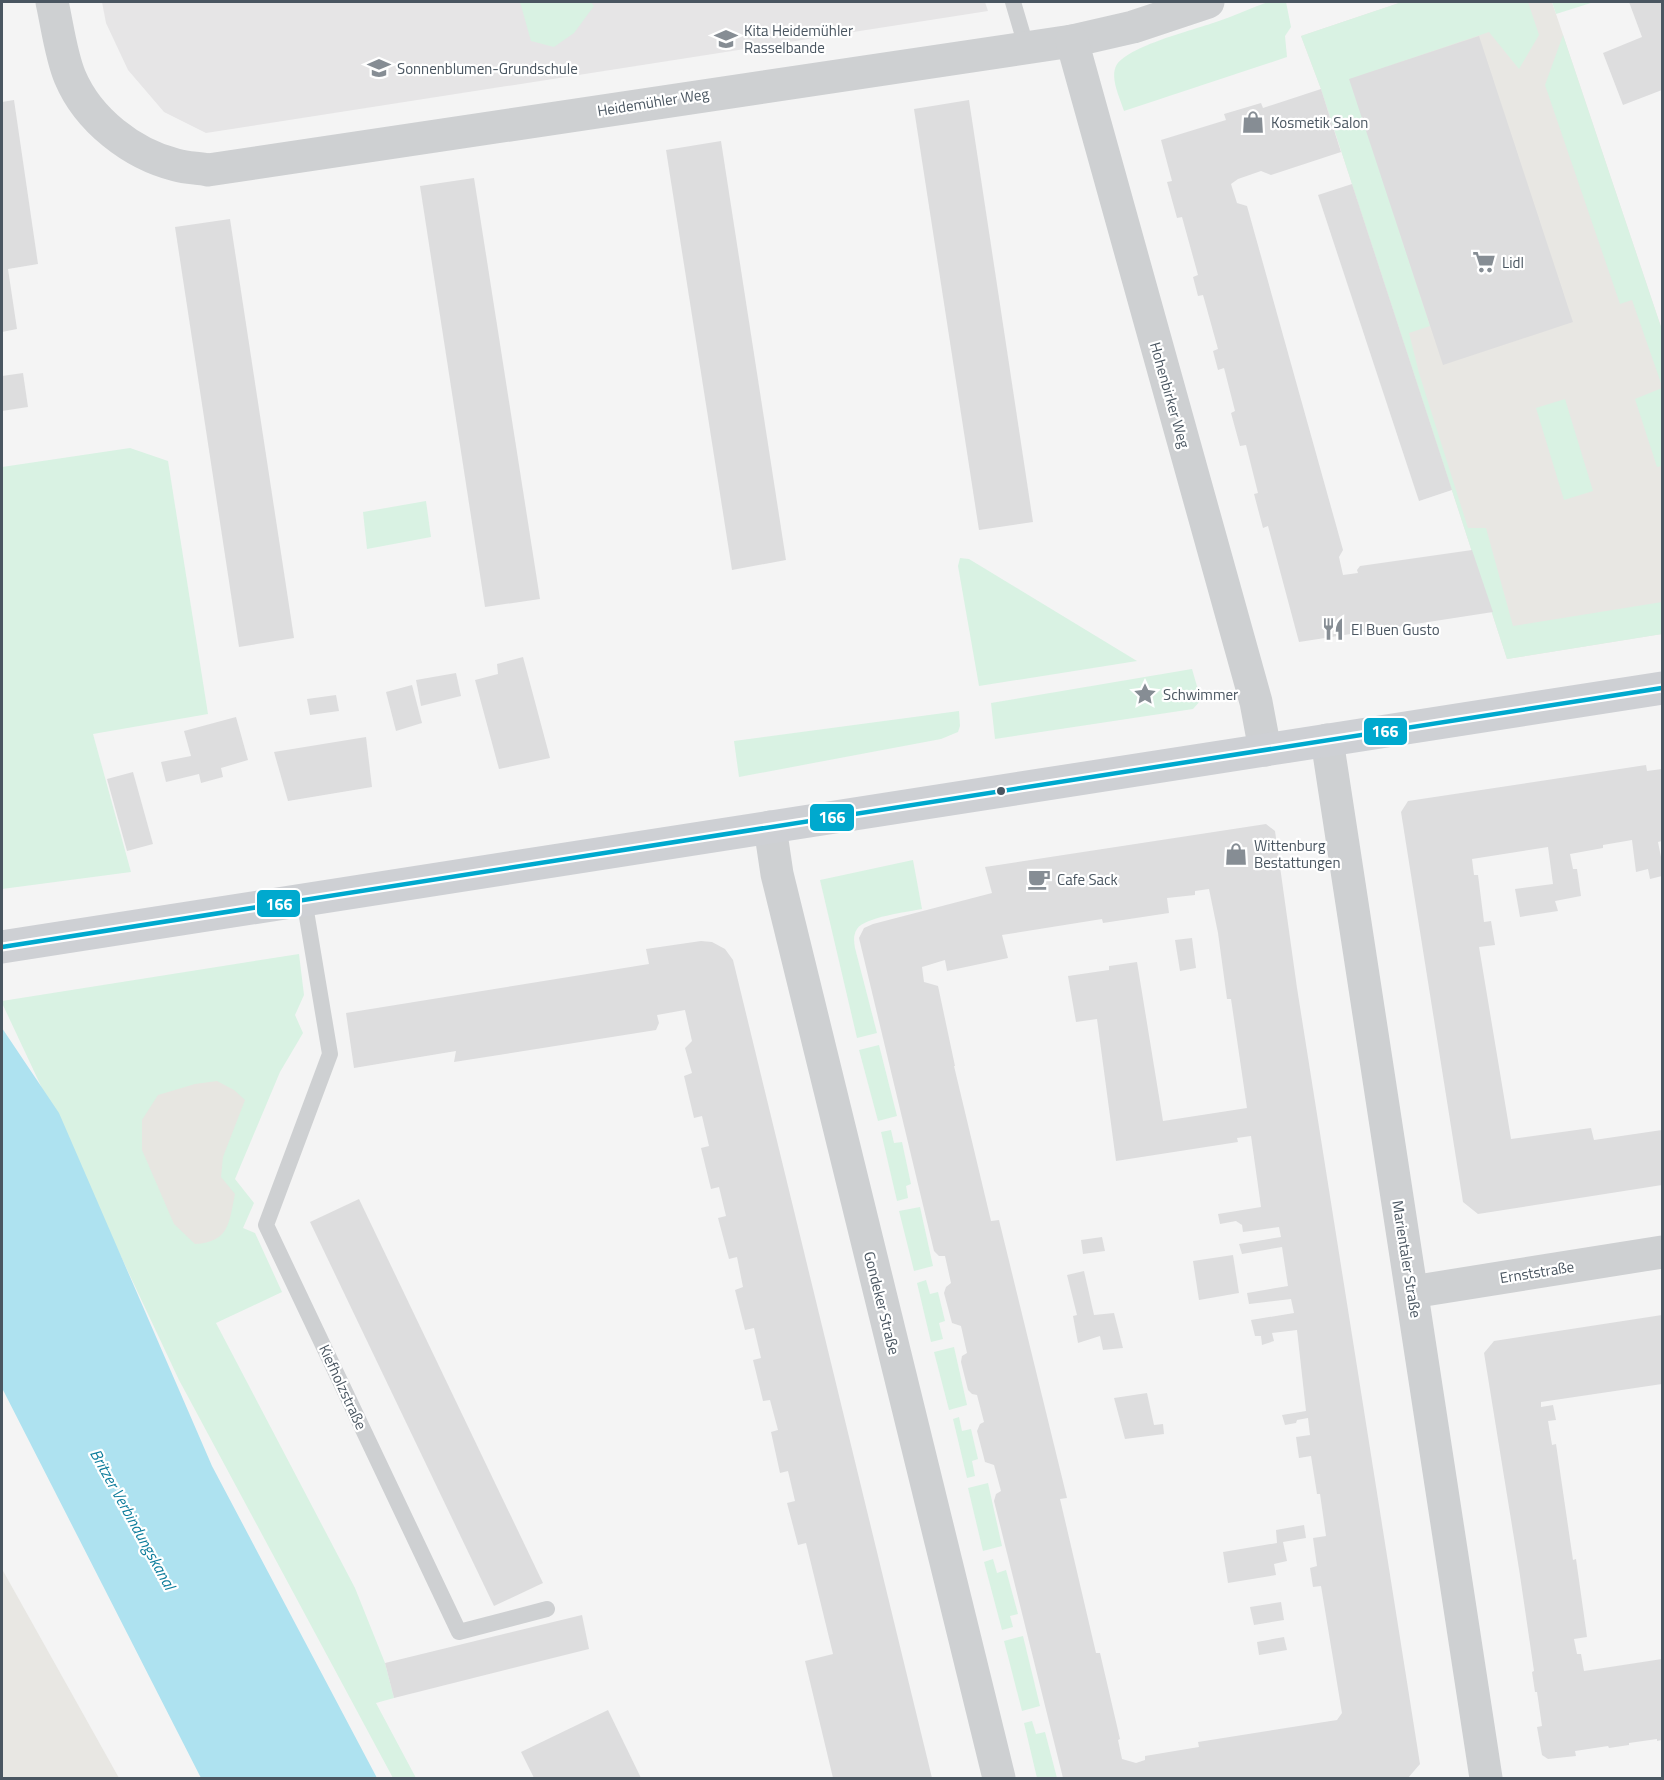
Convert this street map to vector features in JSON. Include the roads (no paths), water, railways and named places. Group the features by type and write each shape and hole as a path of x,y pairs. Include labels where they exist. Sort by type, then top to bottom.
{"street":[{"name":"Heidemühler Weg","path":"52,2 70,76 86,106 104,126 151,156 176,165 208,170 1026,46 1072,41 1133,27 1208,2"},
{"name":"Hohenbirker Weg","path":"1072,41 1256,702 1265,750"},
{"path":"2,947 1662,688"},
{"name":"Marientaler Straße","path":"1327,740 1486,1779"},
{"name":"Gondeker Straße","path":"770,827 777,874 999,1779"},
{"name":"Ernststraße","path":"1412,1292 1662,1252"}],"lane":[{"path":"1013,2 1026,46"},
{"name":"Kiefholzstraße","path":"304,899 330,1054 266,1225 459,1632 547,1609"}],"water":[{"name":"Britzer Verbindungskanal","path":"2,1028 59,1113 212,1466 377,1778 201,1778 2,1388"}],"place":[{"name":"Kita Heidemühler Rasselbande","path":"726,39"},
{"name":"Sonnenblumen-Grundschule","path":"379,68"},
{"name":"Kosmetik Salon","path":"1253,122"},
{"name":"Lidl","path":"1484,262"},
{"name":"El Buen Gusto","path":"1333,629"},
{"name":"Schwimmer","path":"1145,694"},
{"name":"Wittenburg Bestattungen","path":"1236,854"},
{"name":"Cafe Sack","path":"1039,879"}]}
